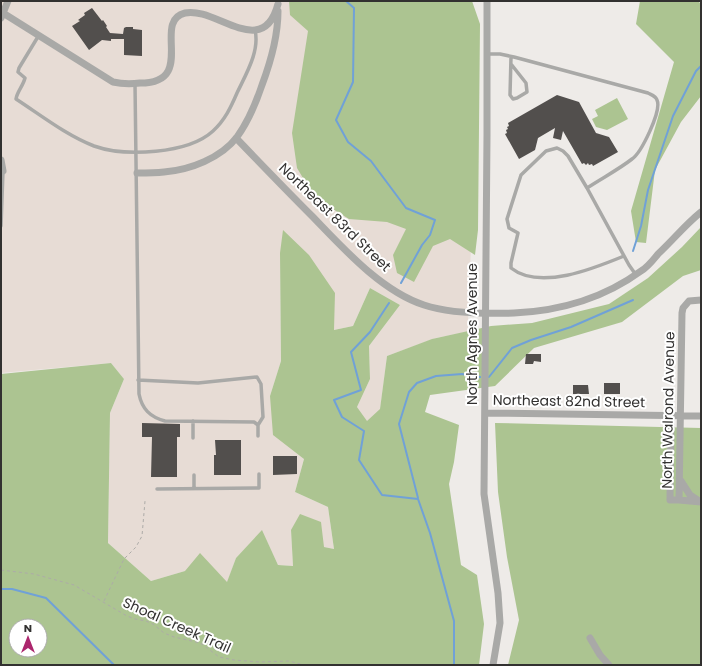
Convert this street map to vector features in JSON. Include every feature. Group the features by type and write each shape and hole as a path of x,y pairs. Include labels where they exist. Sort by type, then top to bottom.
{"street":[{"path":"8,1 2,15 39,35 113,82 120,84 157,82 168,71 171,64 172,30 178,17 184,13 192,12 238,28 255,30 270,22 275,15 278,2"},
{"name":"North Agnes Avenue","path":"487,1 484,494 498,593 500,623 493,665"},
{"path":"137,173 165,172 193,166 212,157 236,138 249,116 270,64 278,25 278,2"},
{"name":"Northeast 83rd Street","path":"236,138 364,268 390,288 408,298 424,305 442,310 504,313 541,311 577,303 615,287 643,270 687,223 701,212"},
{"path":"1,160 2,175"},
{"name":"North Walrond Avenue","path":"679,500 682,313 683,308 689,301 701,300"},
{"name":"Northeast 82nd Street","path":"485,413 701,416"},
{"name":"North Walrond Avenue","path":"671,415 670,500 701,502"},
{"path":"680,480 690,495 701,502"},
{"path":"590,638 609,665"}],"lane":[{"path":"39,35 18,68 18,72 25,78 24,84 16,99 59,128 96,146 113,151 162,151 180,148 198,140 213,131 228,113 247,71 256,45 255,30"},
{"path":"487,54 511,57 648,93 654,96 657,100 657,110 645,142 633,158 587,188"},
{"path":"511,57 510,95 513,98 517,98 527,92 527,87 526,83 511,64"},
{"path":"135,84 138,394 140,402 149,414 157,419 165,421 248,421 254,422 258,425"},
{"path":"624,256 599,266 561,277 522,275 511,268 518,233 509,228 507,220 521,175 524,171 546,151 557,148 564,151 587,188 636,275"},
{"path":"1,226 2,175"},
{"path":"138,380 198,383 257,377 260,384 263,417 258,425 258,436"},
{"path":"193,421 194,438"},
{"path":"157,488 259,488 259,474"},
{"path":"194,475 194,488"}],"path":[{"path":"104,602 124,559 136,547 142,536 145,501"},
{"name":"Shoal Creek Trail","path":"1,570 34,574 74,585 135,619 153,624 164,633 202,644 219,657 253,662 289,661 304,665"}],"shaded area":[{"path":"1,1 459,1 471,246 468,320 471,331 436,338 387,356 380,410 367,422 357,407 370,379 369,346 400,305 370,288 353,326 334,330 280,253 281,361 270,396 304,459 295,492 328,507 334,549 324,547 291,530 293,566 278,565 262,531 236,558 227,583 185,571 151,581 108,543 110,413 124,379 111,363 1,373"}],"green space":[{"path":"289,1 472,1 480,24 478,230 475,255 450,239 433,246 414,282 397,273 393,255 406,229 387,222 349,219 315,198 297,168 292,133 308,31 290,15"},
{"path":"640,1 698,1 701,4 701,96 681,122 655,170 646,243 636,242 631,211 674,62 636,24"},
{"path":"617,98 628,119 607,130 596,127 592,119 598,116 595,110"},
{"path":"701,227 701,270 683,276 622,322 534,348 495,386 430,395 425,412 459,425 454,462 449,484 461,565 477,575 484,624 479,665 1,665 1,374 111,363 124,379 110,413 108,543 151,581 185,571 200,553 227,582 236,558 262,530 278,565 293,566 291,530 300,514 321,522 324,547 334,549 328,507 295,492 304,459 273,435 270,396 281,361 280,253 283,230 309,255 335,293 334,330 353,326 370,288 400,305 369,346 370,379 357,407 367,421 380,409 387,356 432,339 491,326 532,323 609,304 648,278 682,247"},
{"path":"495,423 701,428 701,665 508,665 519,620 507,557 498,492"}],"building":[{"path":"92,8 102,21 103,20 110,33 123,34 124,28 126,27 133,27 133,29 142,30 142,56 124,55 124,39 111,39 111,41 102,40 89,50 72,26 80,21 78,20 85,15 84,13"},
{"path":"557,95 579,102 596,133 609,137 618,152 593,166 592,164 589,165 588,163 586,165 584,163 582,164 563,131 561,140 553,138 555,128 538,138 535,150 519,159 505,134 507,133 507,127 509,126 508,123"},
{"path":"526,354 541,354 541,362 534,361 533,364 525,364"},
{"path":"604,383 620,383 620,394 604,394"},
{"path":"573,385 588,385 589,394 573,394"},
{"path":"142,423 180,424 180,437 177,437 177,477 151,477 152,437 142,437"},
{"path":"215,440 241,440 241,475 214,475 214,455 216,455"},
{"path":"273,456 297,456 297,474 273,475"}],"waterway":[{"path":"346,1 354,8 353,82 336,120 348,142 371,161 406,208 435,220 430,235 422,245 401,283"},
{"path":"633,251 641,226 648,190 673,116 696,71 701,66"},
{"path":"489,377 512,348 571,327 633,300"},
{"path":"389,303 370,332 351,352 361,390 334,400 342,417 364,431 359,460 382,495 418,499 430,533 454,621 454,665"},
{"path":"418,498 399,424 409,392 417,383 436,376 462,374 480,377"},
{"path":"1,589 12,589 46,598 114,665"}]}
